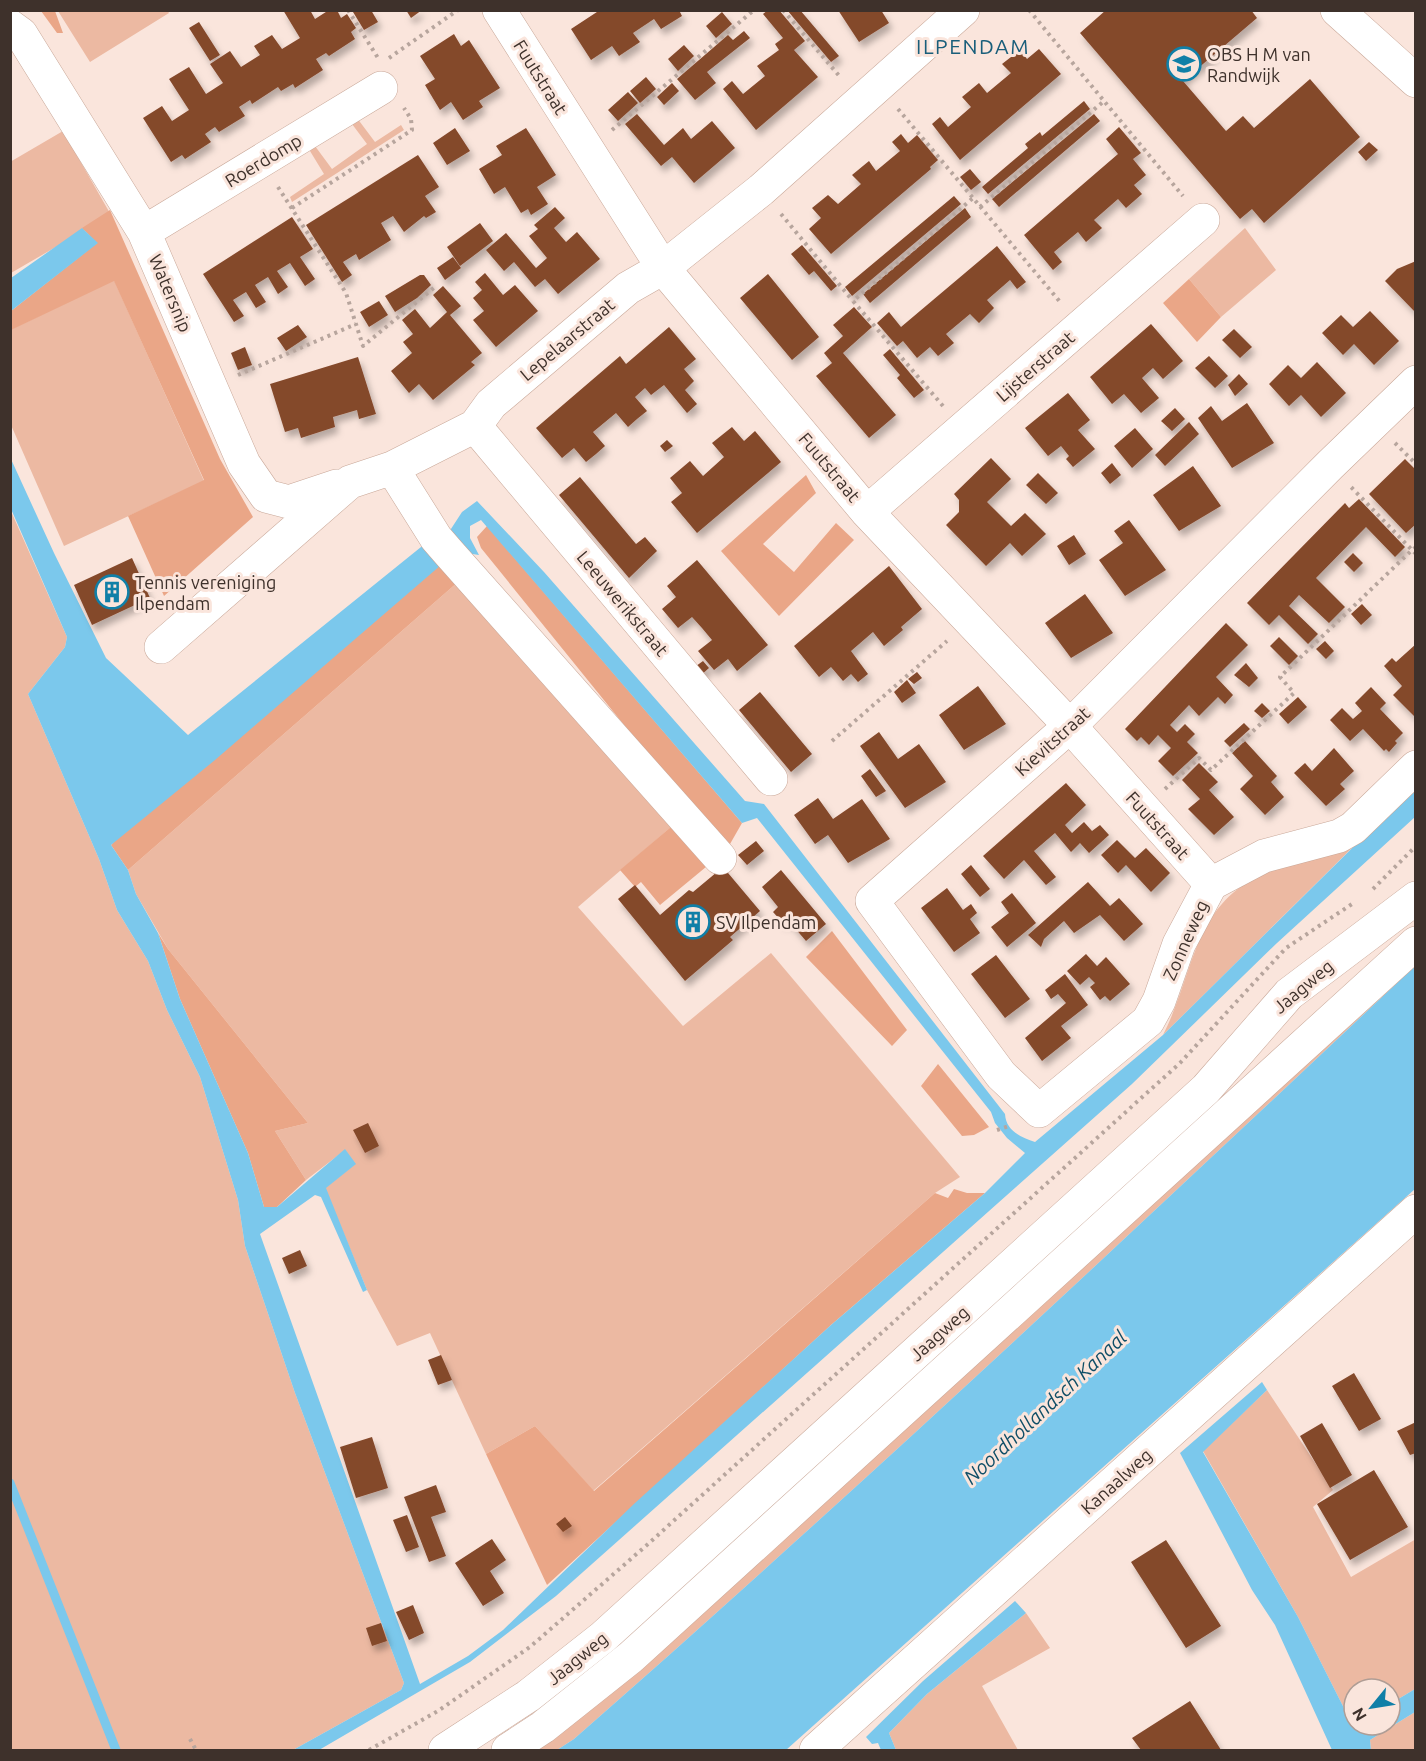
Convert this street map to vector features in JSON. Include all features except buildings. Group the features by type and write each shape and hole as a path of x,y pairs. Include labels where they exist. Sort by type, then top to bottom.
{"street":[{"path":"1337,10 1413,73"},
{"name":"Lepelaarstraat","path":"161,647 350,482 392,468 475,426 491,404 628,288 663,267 761,190 960,12"},
{"name":"Fuutstraat","path":"511,15 587,149 663,267 867,512 1070,726 1211,884"},
{"name":"Watersnip","path":"10,26 21,34 144,232 244,464 266,496 289,502 350,482"},
{"name":"Roerdomp","path":"144,232 262,161 381,76"},
{"name":"Lijsterstraat","path":"867,512 1203,220"},
{"name":"Kievitstraat","path":"1026,1118 1001,1075 872,901 1070,726 1416,382"},
{"name":"Leeuwerikstraat","path":"475,426 771,779"},
{"path":"392,468 442,546 720,858"},
{"name":"Zonneweg","path":"1026,1118 1148,1021 1159,1001 1179,944 1211,884 1264,856 1339,836 1353,828 1416,767"},
{"name":"Jaagweg","path":"445,1750 528,1696 603,1637 1206,1089 1289,994 1416,898"},
{"path":"508,1750 543,1727 631,1657 1416,943"},
{"name":"Kanaalweg","path":"816,1750 1416,1211"}],"path":[{"path":"348,10 381,76"},
{"path":"587,149 614,129 754,10"},
{"path":"783,10 973,198 1080,327"},
{"path":"1029,10 1203,220"},
{"path":"980,207 1104,101"},
{"path":"262,161 346,293 363,346 436,286"},
{"path":"761,190 853,302 963,429"},
{"path":"853,302 973,198"},
{"path":"211,387 356,324"},
{"path":"1144,808 1199,758 1211,770 1294,693 1280,677 1414,550 1330,465"},
{"path":"832,741 970,621"},
{"path":"1370,891 1416,846"},
{"path":"369,1750 438,1711 530,1647 657,1536 1179,1063 1286,948 1363,896"},
{"path":"997,1130 1026,1118"},
{"path":"190,1739 196,1750"}],"shaded area":[{"path":"167,10 169,13 90,62 58,11"},
{"path":"41,11 55,11 63,33 57,33"},
{"path":"357,118 375,142 401,125 404,130 292,202 290,197 324,174 310,151 315,146 332,169 367,144 352,124"},
{"path":"63,131 111,215 11,273 10,162"},
{"path":"110,210 220,459 253,517 164,596 128,516 204,480 114,281 11,330 11,311 97,243 82,228"},
{"path":"1245,228 1276,270 1221,317 1189,279"},
{"path":"1189,279 1221,317 1197,342 1163,303"},
{"path":"114,280 204,481 64,546 11,425 10,330"},
{"path":"806,475 816,493 763,544 794,572 836,523 854,540 779,616 721,551"},
{"path":"10,509 67,637 65,647 28,694 99,859 117,910 148,961 167,1010 200,1077 238,1200 245,1246 295,1393 404,1683 401,1690 293,1750 11,1750"},
{"path":"487,526 742,823 726,851 481,548 477,537"},
{"path":"440,565 466,575 128,870 111,845 123,832"},
{"path":"466,575 678,821 578,907 683,1026 771,953 960,1177 935,1193 593,1491 535,1426 486,1454 430,1333 397,1346 367,1290 325,1188 355,1164 345,1150 306,1180 275,1131 308,1123 168,949 136,894 128,870"},
{"path":"678,821 712,862 660,905 641,882 635,887 620,870"},
{"path":"1355,845 1163,1035 1201,938 1212,917 1228,898 1248,882 1276,869"},
{"path":"832,931 907,1030 892,1046 806,957"},
{"path":"158,933 168,949 308,1123 275,1131 306,1180 277,1207 264,1207 248,1153 180,999"},
{"path":"1415,952 1415,966 1207,1162 787,1549 574,1739 557,1750 526,1750"},
{"path":"938,1064 989,1127 974,1135 962,1136 921,1086"},
{"path":"954,1189 967,1193 985,1193 831,1325 547,1585 486,1454 535,1426 594,1491 935,1193 948,1198"},
{"path":"1267,1390 1333,1490 1313,1507 1351,1577 1416,1539 1415,1689 1402,1697 1402,1677 1342,1677 1342,1704 1298,1617 1203,1451"},
{"path":"1026,1613 1050,1648 982,1686 1018,1750 896,1750 889,1733 927,1694"},
{"path":"1415,1712 1415,1750 1371,1750 1370,1740 1375,1737 1402,1737 1402,1720"}],"water":[{"path":"82,228 98,243 11,311 11,278"},
{"path":"10,457 106,658 188,735 426,543 449,532 462,512 477,501 544,572 745,801 764,804 1005,1114 1011,1129 1035,1142 1163,1035 1415,786 1415,817 1277,943 1132,1084 556,1596 470,1662 319,1750 293,1750 401,1690 404,1683 295,1393 245,1246 238,1200 200,1077 167,1010 148,961 117,910 99,859 28,694 65,647 67,637 11,509","holes":["481,520 742,823 757,818 991,1112 995,1123 1007,1138 1025,1153 985,1193 831,1325 635,1503 503,1630 468,1656 420,1684 260,1234 315,1195 321,1197 363,1292 367,1290 326,1188 356,1164 345,1149 277,1207 264,1207 248,1153 180,999 158,933 136,894 128,870 111,845 215,760 441,565 466,553 479,555 470,538 470,526"]},
{"name":"Noordhollandsch Kanaal","path":"1415,966 1415,1189 786,1750 557,1750 574,1739 893,1453"},
{"path":"1262,1382 1267,1390 1203,1452 1298,1617 1342,1704 1342,1737 1375,1737 1370,1740 1371,1750 1332,1750 1275,1625 1252,1590 1180,1453"},
{"path":"1015,1601 1026,1613 927,1694 889,1733 896,1750 881,1750 878,1743 872,1744 866,1737 923,1681"},
{"path":"1415,1689 1415,1712 1402,1720 1402,1697"}],"waterway":[{"path":"10,1483 116,1750"}],"place":[{"name":"OBS H M van Randwijk","path":"1184,64"},
{"name":"Tennis vereniging Ilpendam","path":"112,592"},
{"name":"SV Ilpendam","path":"693,922"}],"district":[{"name":"ILPENDAM","path":"973,46"}]}
